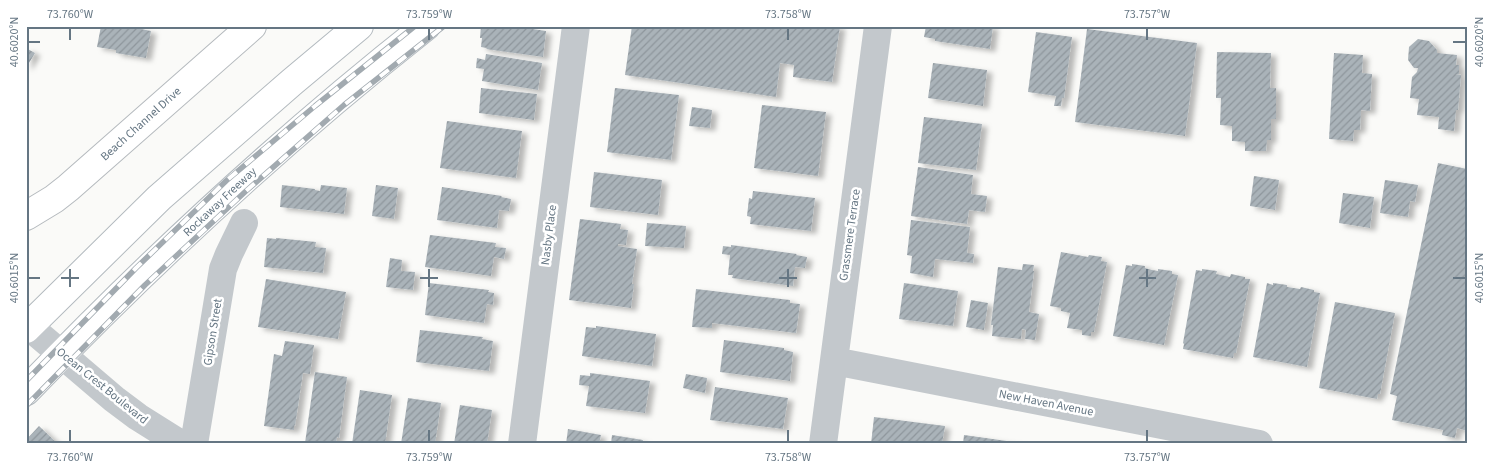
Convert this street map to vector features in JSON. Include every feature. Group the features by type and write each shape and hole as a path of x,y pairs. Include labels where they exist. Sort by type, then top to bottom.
{"street":[{"name":"Beach Channel Drive","path":"26,216 54,199 76,181 228,37 252,26"},
{"path":"27,327 159,198 359,26"},
{"name":"Rockaway Freeway","path":"26,391 121,295 239,184 334,101 426,26"},
{"name":"Nasby Place","path":"522,444 576,26"},
{"name":"Grassmere Terrace","path":"823,444 878,26"},
{"name":"Gipson Street","path":"194,444 223,269 228,254 244,223"},
{"name":"Ocean Crest Boulevard","path":"27,327 62,354 114,399 138,417 181,444"},
{"name":"New Haven Avenue","path":"834,362 1259,444"}],"building":[{"path":"101,26 126,26 151,31 146,58 116,53 116,50 97,47"},
{"path":"481,26 512,26 546,31 543,57 481,47"},
{"path":"632,26 840,26 832,82 793,77 794,65 780,63 776,97 625,75"},
{"path":"926,26 993,26 990,49 935,41 935,39 924,37"},
{"path":"1087,29 1197,43 1185,136 1075,122"},
{"path":"1036,32 1072,37 1064,98 1062,98 1061,106 1054,106 1056,96 1028,92"},
{"path":"1418,39 1429,41 1437,50 1437,53 1457,55 1456,65 1459,65 1459,74 1455,74 1461,75 1454,131 1438,129 1439,117 1417,115 1419,99 1410,98 1412,77 1418,68 1414,68 1408,60 1409,47"},
{"path":"26,48 35,53 26,68"},
{"path":"1217,52 1271,53 1270,88 1276,88 1276,119 1271,119 1271,140 1267,140 1266,151 1245,151 1245,142 1232,141 1232,126 1220,125 1221,98 1216,98"},
{"path":"1334,53 1363,55 1362,73 1372,74 1370,111 1361,110 1360,130 1354,130 1353,141 1329,139"},
{"path":"486,54 542,63 538,90 482,81 484,69 476,68 477,58 485,60"},
{"path":"933,63 987,70 983,106 928,98"},
{"path":"481,88 537,94 534,120 479,113"},
{"path":"615,88 679,95 671,160 607,152"},
{"path":"762,105 826,112 818,176 754,168"},
{"path":"692,107 712,110 710,128 689,126"},
{"path":"924,117 982,124 976,170 918,163"},
{"path":"447,121 522,131 516,178 440,168"},
{"path":"1438,163 1467,169 1467,431 1457,428 1455,438 1442,435 1443,430 1392,420 1397,396 1390,394"},
{"path":"918,167 973,175 971,194 987,196 985,212 969,210 967,224 911,216"},
{"path":"594,172 662,180 658,215 590,207"},
{"path":"1254,176 1279,180 1275,210 1250,206"},
{"path":"1385,180 1418,185 1415,202 1410,201 1408,217 1380,213"},
{"path":"282,185 320,191 321,185 347,188 344,214 280,207"},
{"path":"376,185 398,188 394,219 372,216"},
{"path":"442,187 511,199 509,211 499,210 497,228 437,220"},
{"path":"753,191 815,198 811,231 750,224 751,217 747,216 749,198 752,199"},
{"path":"1343,193 1374,197 1370,228 1339,223"},
{"path":"580,219 621,224 620,229 628,230 626,245 618,244 618,246 637,249 631,308 569,300"},
{"path":"911,220 970,227 967,253 974,254 973,263 935,259 933,277 910,273 912,256 907,255"},
{"path":"647,223 686,226 684,248 645,246"},
{"path":"430,235 496,243 495,247 506,248 504,259 494,257 491,276 425,267"},
{"path":"267,238 316,242 315,247 326,248 323,273 264,267"},
{"path":"731,245 807,257 805,268 795,267 793,286 732,278 733,275 728,275 730,255 722,254 723,246 731,247"},
{"path":"1061,252 1088,257 1089,255 1102,257 1101,261 1107,262 1094,332 1091,332 1091,336 1082,335 1082,330 1067,328 1070,313 1061,311 1061,308 1050,306"},
{"path":"390,258 402,260 401,271 415,272 413,290 386,287"},
{"path":"1023,264 1034,265 1029,312 1039,314 1035,340 1025,339 1026,330 1022,329 1021,339 992,336 993,325 991,325 998,267 1022,270"},
{"path":"1132,264 1145,266 1145,268 1152,270 1172,271 1172,274 1178,275 1164,345 1113,336 1126,265 1132,266"},
{"path":"1202,269 1217,271 1216,274 1230,277 1231,274 1250,279 1236,353 1234,353 1233,358 1183,349 1196,270 1202,271"},
{"path":"266,279 346,292 338,339 258,327"},
{"path":"429,283 489,290 488,292 494,293 493,305 487,304 484,323 425,315"},
{"path":"904,283 958,291 953,326 899,319"},
{"path":"1267,283 1287,285 1287,287 1300,289 1301,287 1320,293 1307,367 1253,357"},
{"path":"696,289 790,300 790,303 800,304 796,333 712,323 712,328 692,327"},
{"path":"971,300 988,303 984,330 966,327"},
{"path":"1335,302 1395,313 1380,394 1378,394 1377,399 1319,388"},
{"path":"596,326 656,334 652,366 582,356 586,327 596,328"},
{"path":"420,330 483,337 482,339 493,341 489,371 416,362"},
{"path":"724,340 784,348 784,350 793,352 790,381 720,372"},
{"path":"285,341 314,345 310,374 303,373 294,430 264,426 274,354 282,356"},
{"path":"315,372 347,377 339,438 337,437 336,444 305,443"},
{"path":"590,373 650,381 645,413 586,406 589,386 579,385 580,375 590,376"},
{"path":"686,374 707,378 705,393 683,388"},
{"path":"715,387 788,398 783,429 710,420"},
{"path":"360,390 392,395 385,444 352,444"},
{"path":"408,398 441,403 435,444 401,444"},
{"path":"460,405 492,410 487,444 454,444"},
{"path":"874,417 945,426 942,444 871,444"},
{"path":"39,426 58,444 26,444 26,440"},
{"path":"568,429 601,435 599,444 566,444"},
{"path":"612,435 643,440 642,444 611,444"},
{"path":"964,435 1021,443 1021,444 963,444"}],"railway":[{"path":"26,381 136,268 226,181 315,106 415,26"},
{"path":"26,406 145,285 246,191 344,105 444,26"}]}
